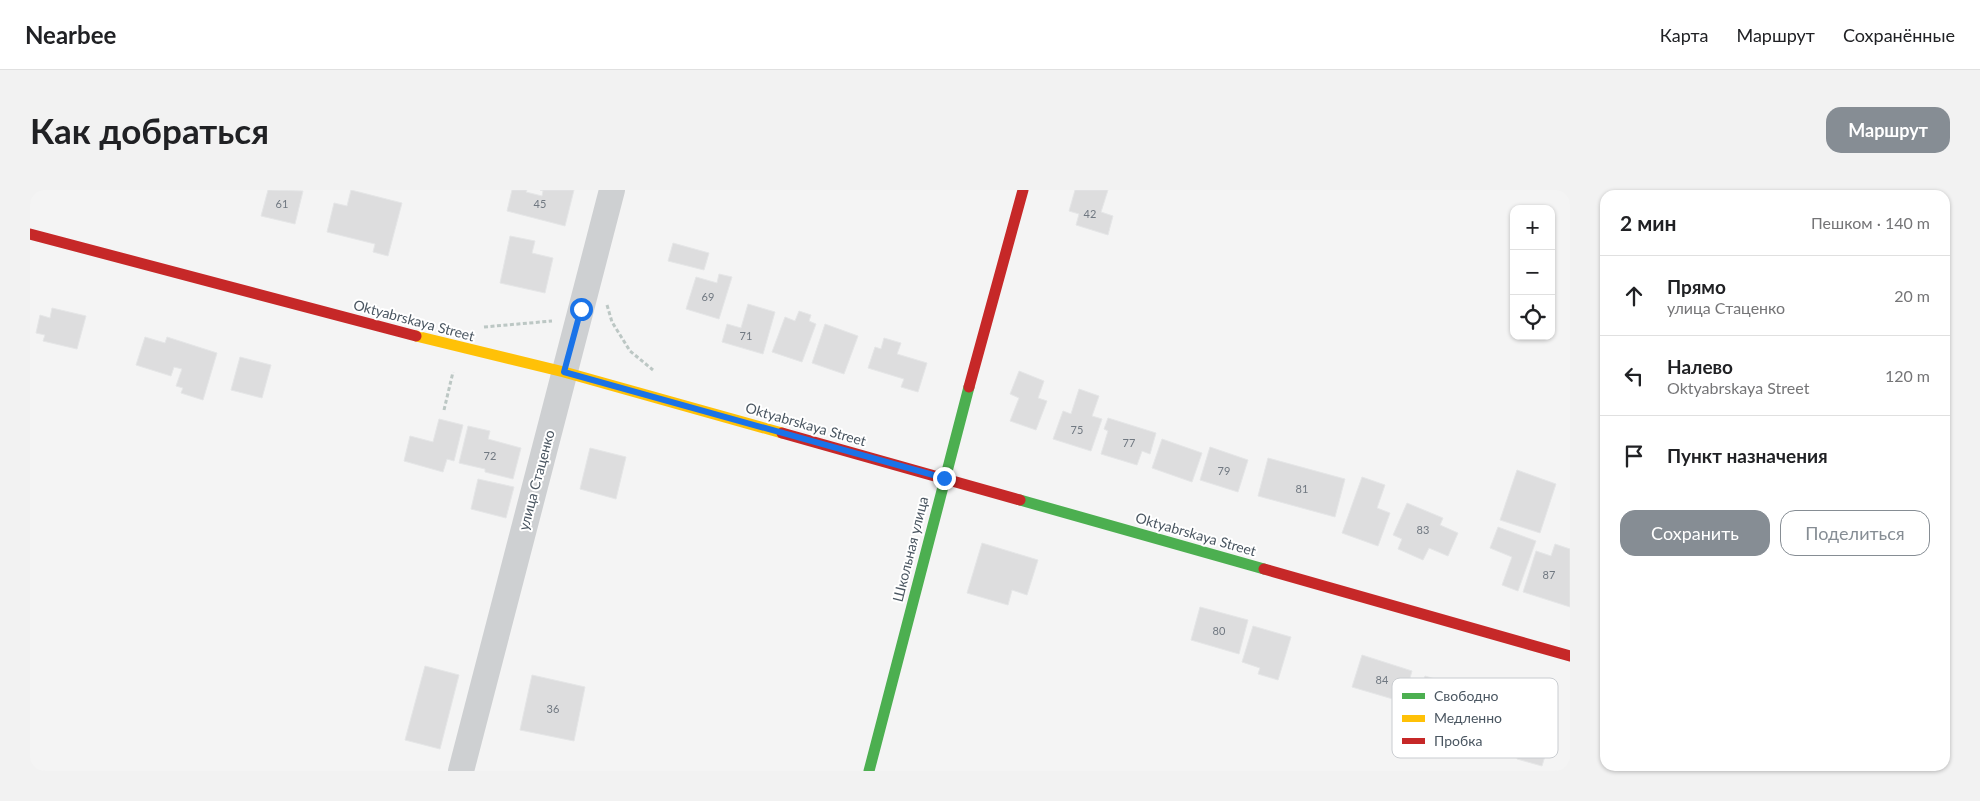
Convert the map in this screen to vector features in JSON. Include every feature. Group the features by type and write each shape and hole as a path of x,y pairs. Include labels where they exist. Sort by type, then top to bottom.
{"street":[{"name":"улица Стаценко","path":"461,771 612,190"},
{"name":"Школьная улица","path":"869,771 944,478 1023,190"},
{"name":"Oktyabrskaya Street","path":"30,234 459,347 564,372 1570,656"}],"path":[{"path":"607,304 612,322 630,351 661,375"}],"building":[{"path":"268,190 303,191 295,224 261,216"},
{"path":"351,190 402,203 388,256 373,252 375,244 327,232 334,203 347,206"},
{"path":"512,190 527,190 526,192 542,196 543,191 540,190 574,190 565,226 507,211"},
{"path":"1075,190 1108,190 1101,212 1113,216 1108,235 1076,225 1079,214 1069,211"},
{"path":"510,236 535,241 532,253 553,258 545,293 500,283"},
{"path":"673,243 709,253 704,270 668,261"},
{"path":"719,274 732,277 719,319 686,309 696,277 717,283"},
{"path":"748,304 775,312 763,354 722,342 727,324 741,328"},
{"path":"52,308 86,316 77,349 43,341 45,335 36,333 40,315 50,318"},
{"path":"799,311 811,315 809,321 816,324 802,362 772,352 785,317 795,321"},
{"path":"825,324 858,336 844,374 812,363"},
{"path":"145,337 165,343 167,337 217,353 203,400 181,393 183,388 176,386 182,369 174,367 171,376 136,365"},
{"path":"884,338 901,343 897,354 927,363 918,392 901,387 904,379 868,368 875,347 881,349"},
{"path":"240,357 271,365 262,398 231,390"},
{"path":"1019,371 1044,381 1038,398 1047,401 1036,430 1010,421 1019,398 1010,394"},
{"path":"1079,389 1099,396 1092,416 1102,419 1091,451 1053,439 1063,411 1071,414"},
{"path":"1108,418 1156,433 1150,454 1142,451 1137,465 1101,454 1108,431 1104,429"},
{"path":"439,419 463,425 454,461 447,459 443,472 404,461 410,436 433,442"},
{"path":"468,426 490,431 488,439 521,448 513,479 485,472 485,469 459,463"},
{"path":"1162,439 1202,453 1192,482 1152,468"},
{"path":"1210,447 1248,460 1238,492 1200,480"},
{"path":"590,448 626,457 616,499 580,489"},
{"path":"1268,458 1345,479 1335,517 1258,496"},
{"path":"1517,470 1556,484 1540,533 1500,520"},
{"path":"1362,477 1385,485 1377,508 1390,513 1378,546 1342,533"},
{"path":"478,479 514,487 506,518 471,509"},
{"path":"1407,503 1443,518 1440,525 1458,533 1448,556 1429,548 1423,560 1398,549 1402,539 1393,535"},
{"path":"1498,527 1536,541 1518,591 1502,585 1512,557 1490,548"},
{"path":"982,543 1038,560 1027,595 1012,590 1008,605 967,593"},
{"path":"1555,544 1570,549 1570,607 1523,592 1536,551 1551,556"},
{"path":"1200,607 1248,620 1239,654 1191,640"},
{"path":"1253,626 1291,637 1278,680 1258,674 1260,668 1242,662"},
{"path":"1362,655 1412,671 1410,678 1392,678 1392,699 1352,687"},
{"path":"425,666 459,675 440,749 405,740"},
{"path":"532,675 585,687 574,741 520,730"},
{"path":"1517,758 1544,758 1542,766"}],"traffic: fast":[{"path":"869,771 969,387"},
{"path":"1020,500 1264,569"}],"traffic: slow":[{"path":"416,336 564,372 782,433"}],"traffic: jam":[{"path":"969,387 1023,190"},
{"path":"30,234 416,336"},
{"path":"782,433 1020,500"},
{"path":"1264,569 1570,656"}],"route":[{"path":"581,309 564,372 944,478"}]}
